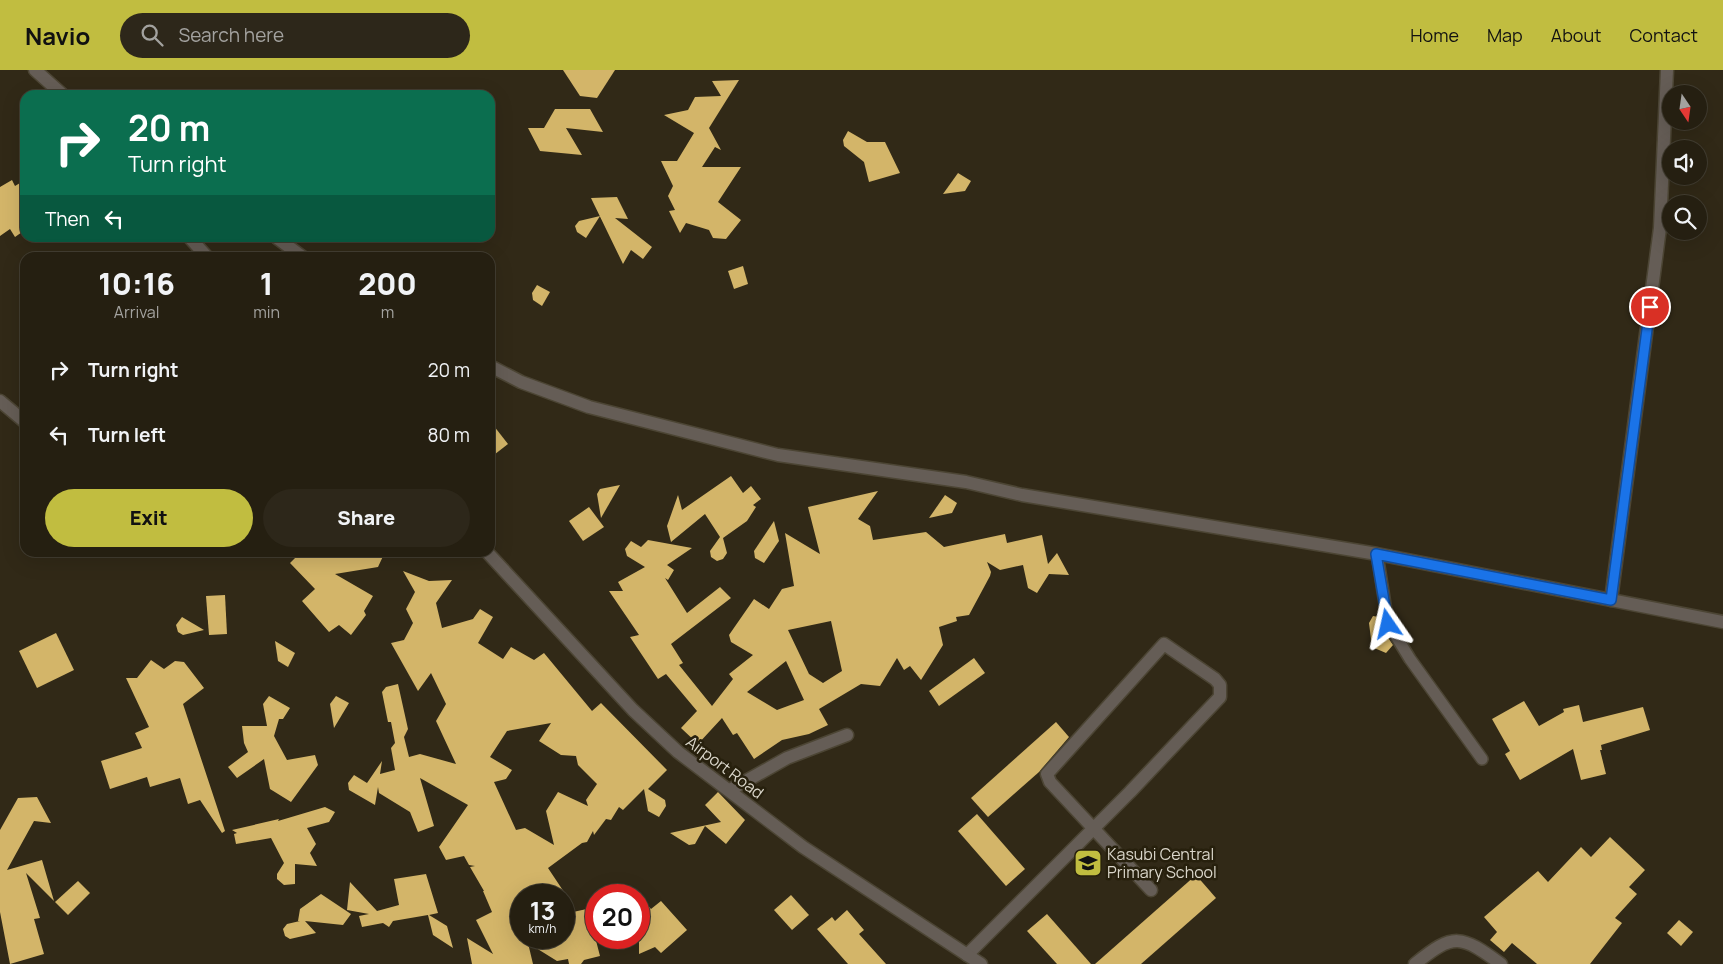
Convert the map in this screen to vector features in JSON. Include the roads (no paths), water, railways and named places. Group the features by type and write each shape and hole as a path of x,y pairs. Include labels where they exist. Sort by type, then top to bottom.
{"street":[{"path":"35,70 58,90"},
{"path":"1611,600 1660,228 1667,70"},
{"path":"194,242 203,252"},
{"path":"282,242 296,252"},
{"path":"495,369 521,382 589,408 778,455 966,482 1022,495 1376,554 1723,622"},
{"path":"0,402 20,418"},
{"name":"Airport Road","path":"492,557 633,710 678,752 803,847 981,964"},
{"path":"967,955 1093,828 1130,792 1220,697 1220,685 1215,679 1164,644 1048,774 1050,782 1093,828 1151,890"},
{"path":"730,790 787,758 848,735"},
{"path":"1415,964 1437,946 1450,941 1464,940 1501,964"}],"lane":[{"path":"1376,554 1388,624 1410,659 1482,759"}],"place":[{"name":"Kasubi Central Primary School","path":"1088,863"}]}
